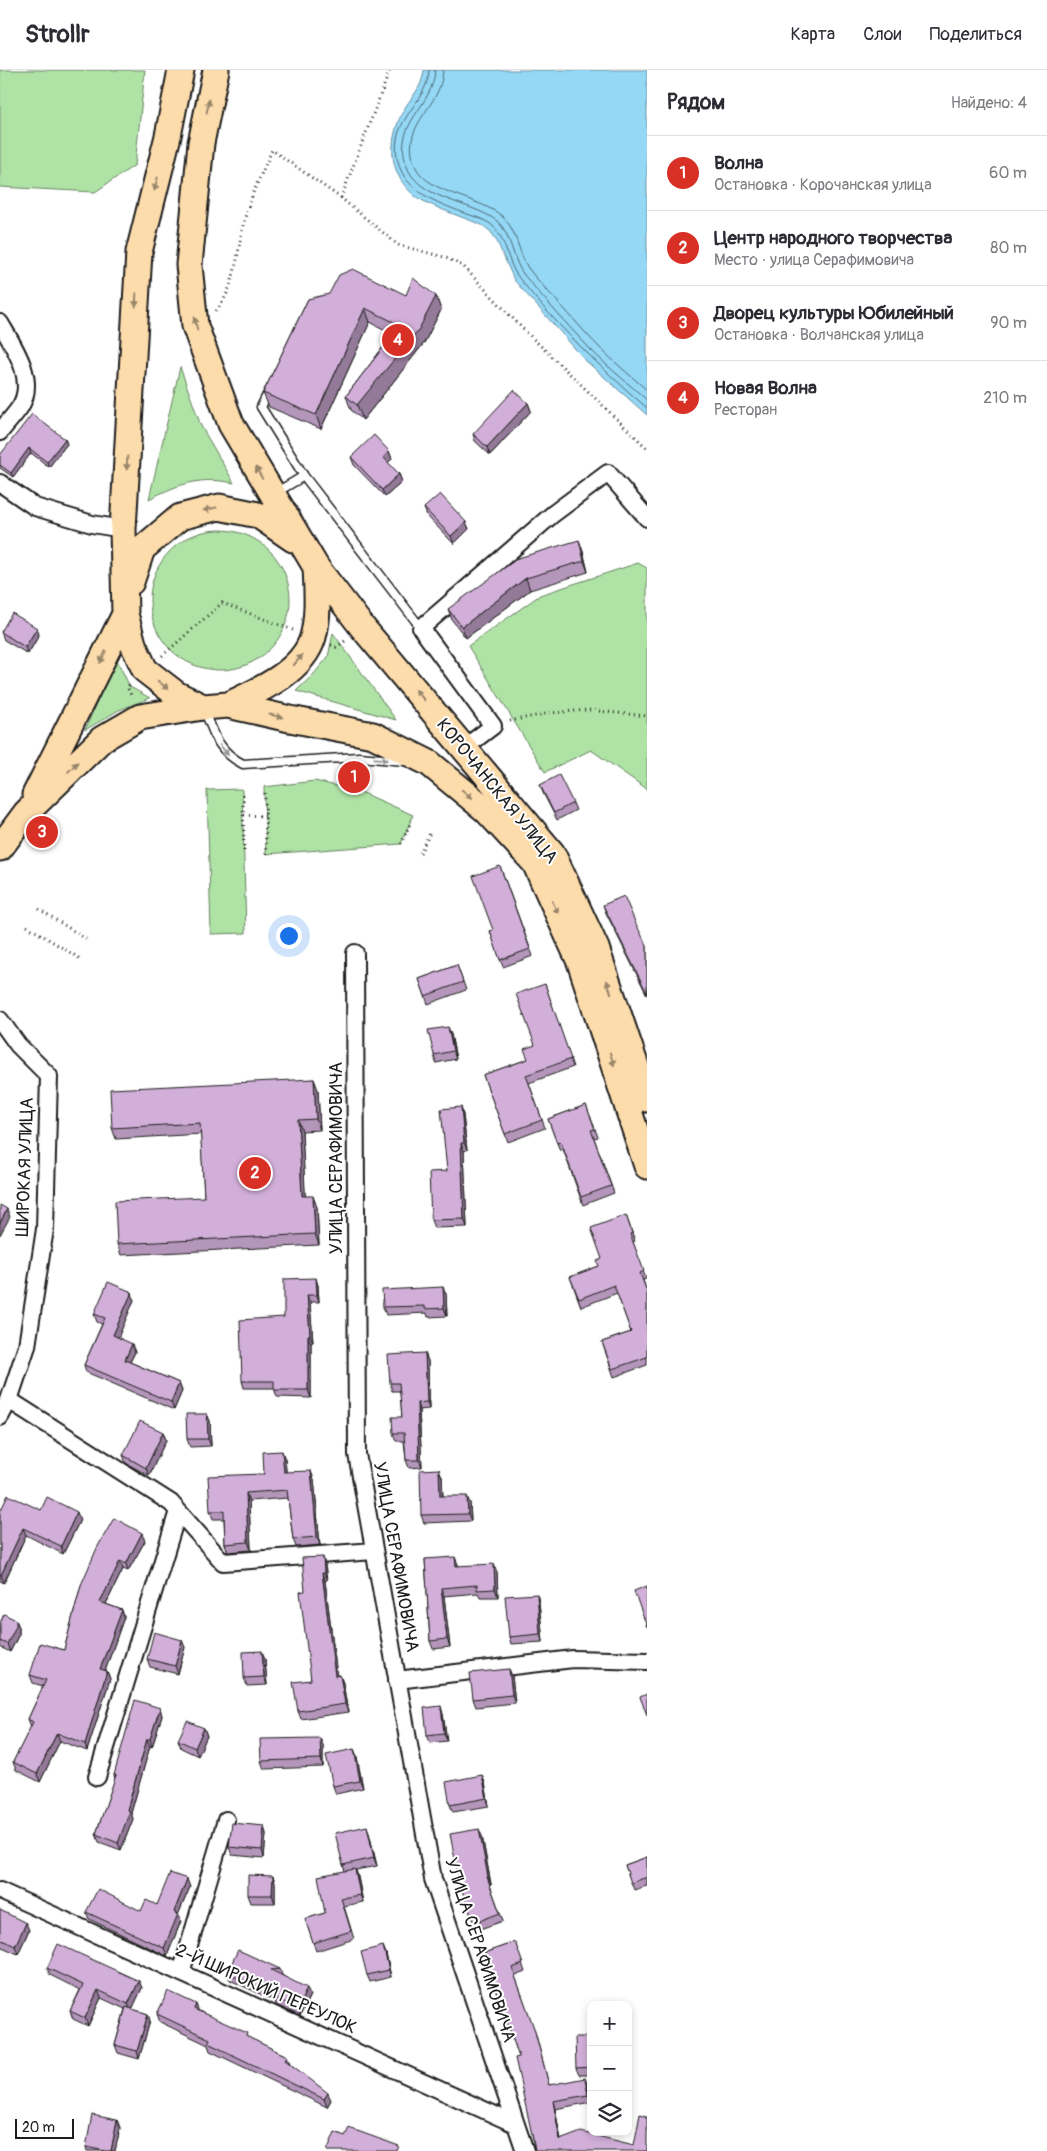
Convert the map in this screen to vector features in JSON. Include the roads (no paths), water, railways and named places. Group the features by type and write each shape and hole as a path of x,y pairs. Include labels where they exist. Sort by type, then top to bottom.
{"main road":[{"path":"181,70 168,136 139,252 124,529 125,605 133,644 154,663 176,694 203,707"},
{"name":"КОРОЧАНСКАЯ УЛИЦА","path":"216,70 201,143 189,265 196,326 231,424 301,545 316,567 363,628 552,853 596,948 647,1099"},
{"path":"124,529 219,507 258,515 301,545"},
{"path":"26,813 125,605 142,548 180,516"},
{"path":"0,848 26,813 102,739 140,718 203,707 228,705 273,684 299,662 298,632 317,602 316,567"},
{"name":"КОРОЧАНСКАЯ УЛИЦА","path":"228,705 373,735 430,763 486,810 535,863 580,962 647,1166"}],"street":[{"path":"0,324 16,350 26,381 21,406 0,432"},
{"path":"464,748 492,726 421,628 553,514 608,473 647,518"},
{"path":"0,483 35,507 92,524 124,529"},
{"name":"УЛИЦА СЕРАФИМОВИЧА","path":"355,953 357,1454 433,1879 525,2151"},
{"name":"ШИРОКАЯ УЛИЦА","path":"0,1020 18,1045 49,1076 45,1230 27,1346 9,1400 0,1417"},
{"path":"9,1400 171,1503 223,1562 374,1551"},
{"path":"97,1777 178,1511"},
{"path":"397,1680 573,1658 647,1661"},
{"path":"181,1973 226,1820"},
{"name":"2-Й ШИРОКИЙ ПЕРЕУЛОК","path":"0,1891 516,2124"}],"lane":[{"path":"274,382 261,407 304,476 421,628"},
{"path":"272,495 304,476"},
{"path":"203,707 216,740 230,758 243,764 359,757 430,763"}],"water":[{"path":"424,70 647,70 647,415 586,361 514,280 496,239 490,231 482,225 421,200 406,187 400,178 395,168 393,157 394,135 405,107 421,83"}],"place":[{"name":"Новая Волна","path":"398,340"},
{"name":"Волна","path":"354,777"},
{"name":"Дворец культуры Юбилейный","path":"42,832"},
{"name":"Центр народного творчества","path":"255,1173"}]}
